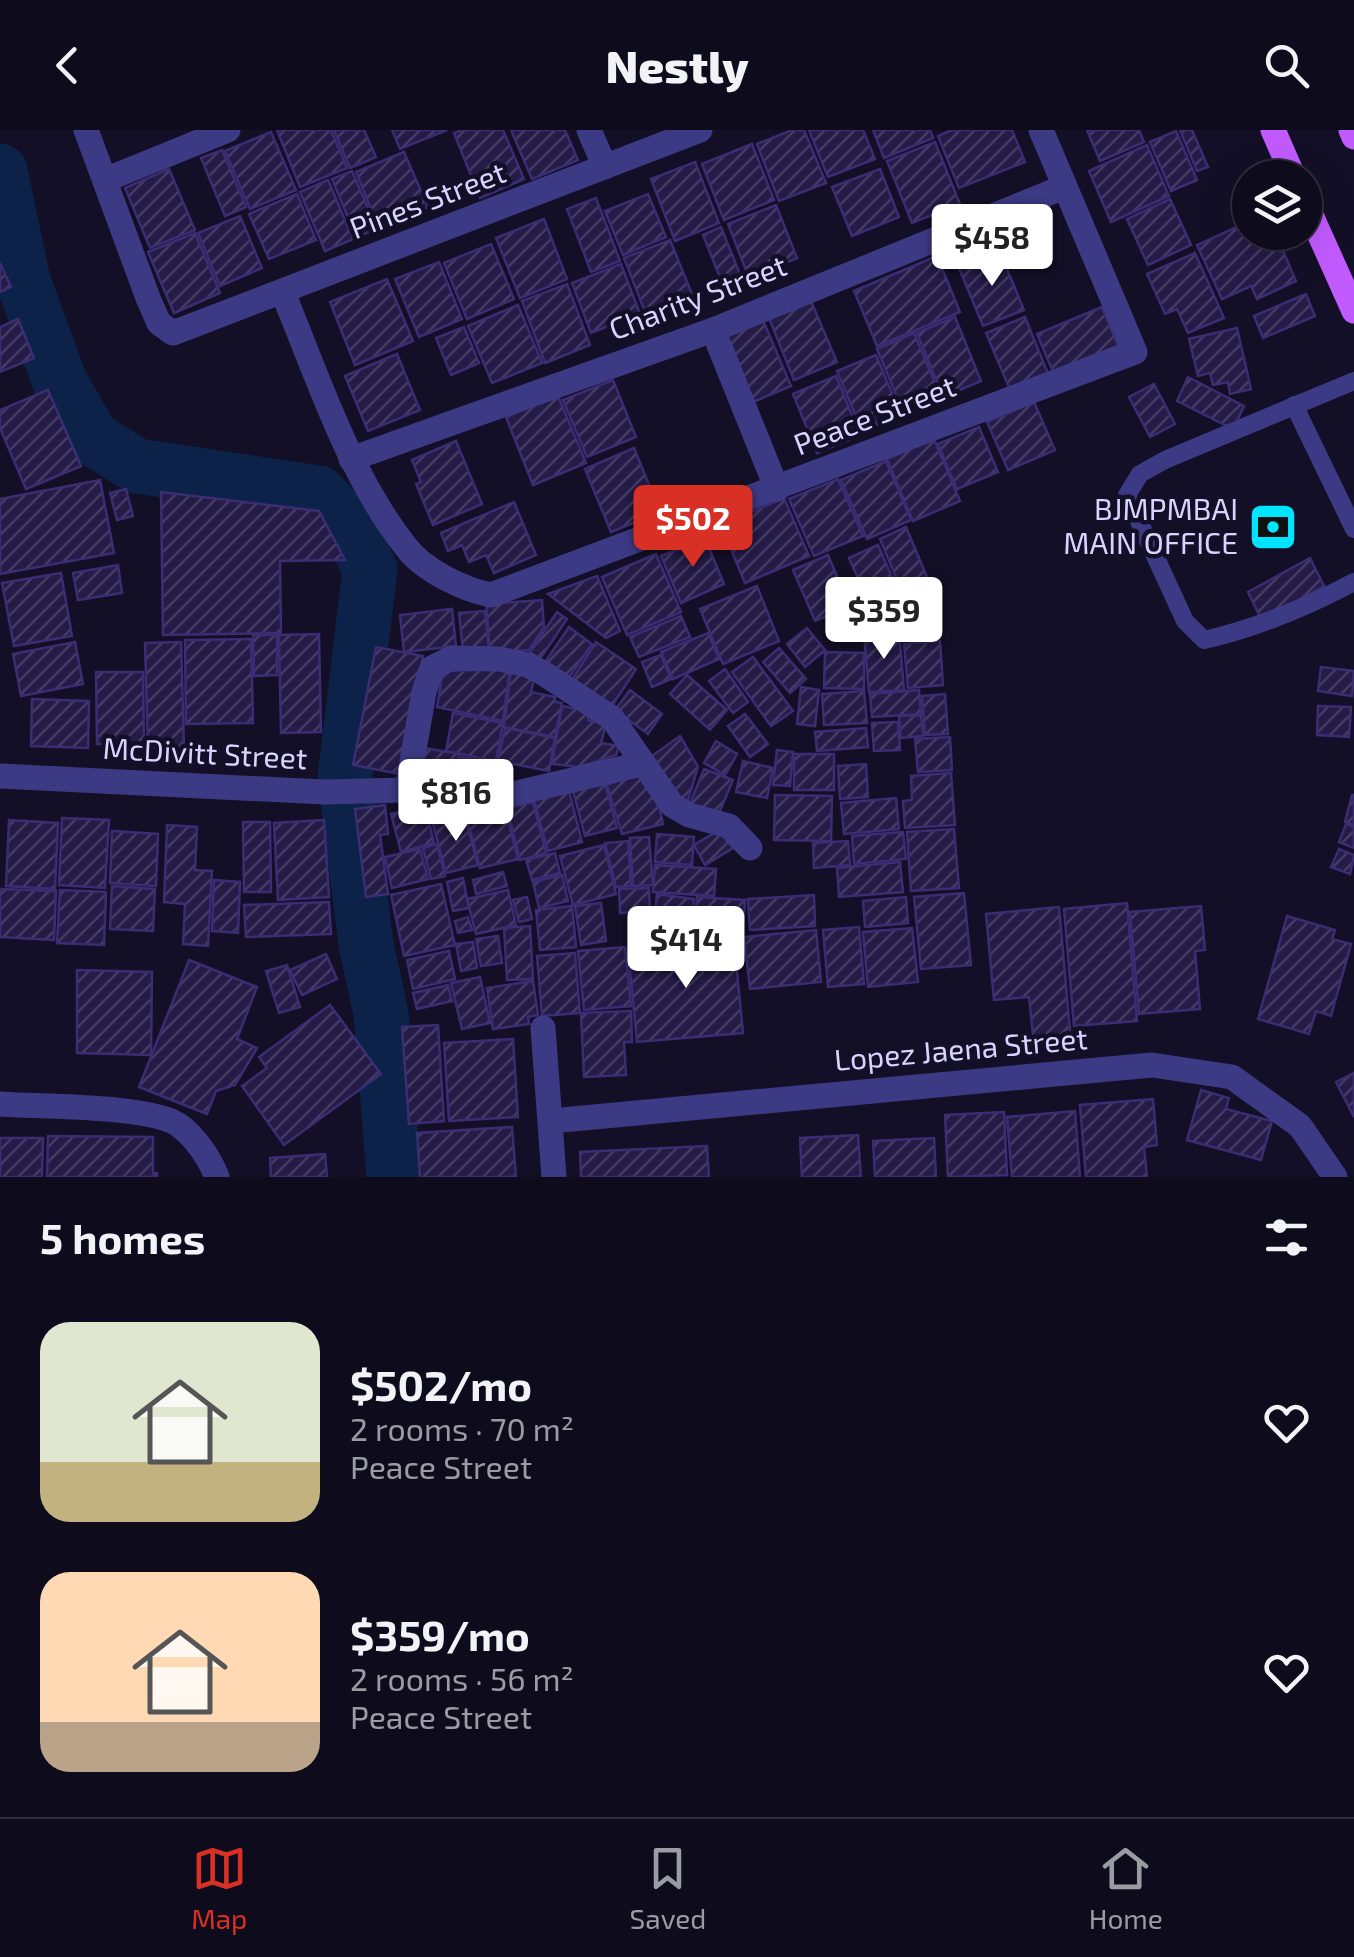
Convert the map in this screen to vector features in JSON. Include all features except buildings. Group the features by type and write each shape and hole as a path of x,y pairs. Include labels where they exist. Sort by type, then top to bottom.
{"main road":[{"path":"1273,130 1286,160"},
{"path":"1322,240 1354,311"}],"street":[{"path":"86,130 105,180 228,130"},
{"path":"589,130 604,168"},
{"name":"Pines Street","path":"105,180 159,323 173,334 700,130"},
{"path":"1041,130 1064,187"},
{"name":"Charity Street","path":"351,459 713,330 1064,187"},
{"name":"Peace Street","path":"283,293 351,459 406,548 421,562 477,592 492,594 1135,352 1064,187"},
{"path":"713,330 776,489"},
{"path":"407,790 432,668 452,658 512,660 543,673 612,718 672,804 689,815 729,826 750,848"},
{"name":"McDivitt Street","path":"0,776 324,792 407,790 436,805 461,806 641,764"},
{"path":"543,1028 554,1177"},
{"name":"Lopez Jaena Street","path":"551,1122 1152,1065 1232,1077 1300,1126 1335,1177"},
{"path":"0,1104 148,1114 179,1124 210,1160 217,1177"}],"lane":[{"path":"1354,381 1165,460 1140,474 1127,495 1185,621 1204,640 1251,629 1318,602 1354,582"},
{"path":"1294,405 1354,529"}],"waterway":[{"path":"0,171 23,281 60,382 92,438 137,466 319,493 348,525 370,569 345,778 366,944 381,1013 394,1177"}],"place":[{"name":"BJMPMBAI MAIN OFFICE","path":"1273,527"}]}
